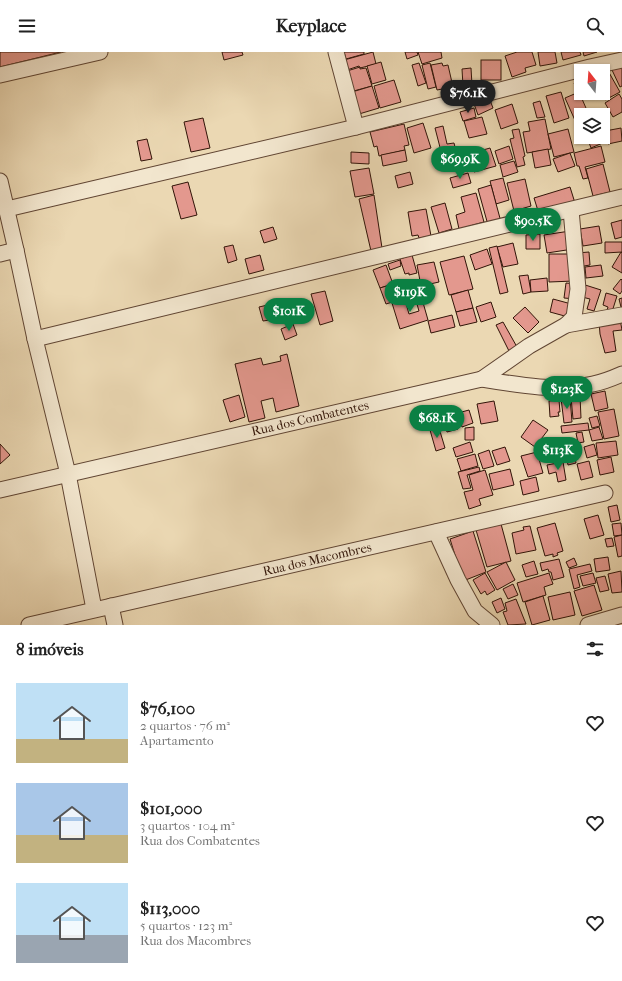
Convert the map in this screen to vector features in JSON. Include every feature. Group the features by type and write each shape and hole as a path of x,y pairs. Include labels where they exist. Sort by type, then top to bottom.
{"street":[{"path":"0,75 100,52"},
{"path":"336,52 356,127"},
{"path":"7,209 356,127 622,60"},
{"path":"0,181 35,339 68,474 94,610"},
{"path":"35,339 622,197"},
{"path":"482,379 529,346 566,325 574,317 578,289 571,210"},
{"path":"0,254 16,250"},
{"path":"566,325 622,315"},
{"name":"Rua dos Combatentes","path":"0,490 482,379 524,386 567,387 593,384 622,374"},
{"name":"Rua dos Macombres","path":"29,625 605,493"},
{"path":"436,532 458,580 475,611 492,625"},
{"path":"111,606 115,625"},
{"path":"588,625 622,615"}],"building":[{"path":"0,52 61,52 0,67"},
{"path":"222,52 242,52 243,55 224,60"},
{"path":"344,52 364,52 364,54 346,59"},
{"path":"373,52 376,64 360,68 359,66 347,70 344,60"},
{"path":"405,52 417,52 418,55 407,59"},
{"path":"418,52 441,52 442,58 422,64"},
{"path":"517,52 532,52 536,65 525,68 526,72 512,77 505,56"},
{"path":"538,52 555,52 557,63 540,66"},
{"path":"561,52 580,52 581,55 563,60"},
{"path":"583,52 597,52 584,56"},
{"path":"481,60 501,60 501,80 481,80"},
{"path":"381,62 386,80 372,84 367,66"},
{"path":"419,63 426,83 418,86 412,65"},
{"path":"430,63 436,87 428,89 422,65"},
{"path":"442,63 443,66 448,65 453,87 437,90 431,65"},
{"path":"622,66 622,86 620,87 612,70"},
{"path":"360,67 360,69 366,68 372,86 350,92 347,71"},
{"path":"471,68 472,85 463,86 462,69"},
{"path":"610,74 620,92 610,97"},
{"path":"394,80 401,102 380,108 374,86"},
{"path":"372,86 379,108 359,114 352,92"},
{"path":"561,92 569,118 554,123 546,96"},
{"path":"574,94 574,100 582,100 586,108 574,108 574,118 565,98"},
{"path":"619,94 622,99 622,112 613,117 610,108 608,108 605,103"},
{"path":"488,95 493,108 478,115 473,101"},
{"path":"540,101 545,117 537,118 533,103"},
{"path":"512,104 518,123 501,129 495,110"},
{"path":"474,108 476,117 463,121 460,112"},
{"path":"482,117 487,134 469,138 464,121"},
{"path":"203,118 210,148 191,152 184,122"},
{"path":"545,119 551,149 527,153 523,132 530,131 528,122"},
{"path":"423,123 431,148 414,153 407,128"},
{"path":"404,124 409,145 404,146 405,150 379,156 377,146 374,147 370,132"},
{"path":"443,126 447,144 454,143 457,155 443,159 435,128"},
{"path":"621,128 622,141 610,144 610,130"},
{"path":"519,129 525,156 523,157 525,165 517,167 510,139 514,138 512,130"},
{"path":"568,129 574,152 554,157 548,134"},
{"path":"147,139 152,159 141,161 137,141"},
{"path":"590,144 600,144 591,148"},
{"path":"509,146 513,159 499,164 495,151"},
{"path":"601,146 605,162 585,167 588,178 583,179 579,166 577,166 574,153"},
{"path":"490,148 496,166 474,172 469,154"},
{"path":"548,149 551,165 535,168 532,152"},
{"path":"405,150 407,161 383,166 381,155"},
{"path":"351,152 369,153 369,164 351,163"},
{"path":"570,153 575,166 558,172 553,159"},
{"path":"514,161 518,172 503,177 500,165"},
{"path":"603,164 610,192 593,196 586,169"},
{"path":"369,168 374,194 355,197 350,171"},
{"path":"410,172 413,184 398,188 395,176"},
{"path":"468,173 471,183 453,188 450,178"},
{"path":"503,178 509,200 496,204 490,181"},
{"path":"525,179 531,206 514,211 507,183"},
{"path":"188,182 197,215 181,219 172,186"},
{"path":"491,185 501,222 488,225 478,189"},
{"path":"570,187 575,203 539,214 534,198"},
{"path":"476,193 484,222 459,229 456,215 465,212 461,197"},
{"path":"374,195 382,248 371,251 359,199"},
{"path":"445,203 452,229 439,233 431,207"},
{"path":"426,209 431,236 419,238 418,235 412,236 408,212"},
{"path":"622,220 622,237 615,239 611,223"},
{"path":"599,226 602,243 583,246 580,229"},
{"path":"273,227 277,239 264,243 260,231"},
{"path":"570,231 573,249 547,253 544,235"},
{"path":"540,234 540,249 526,249 526,235"},
{"path":"605,242 622,242 622,252 605,253"},
{"path":"513,243 518,264 503,267 497,247"},
{"path":"233,245 237,260 228,263 224,247"},
{"path":"497,246 508,292 500,294 489,248"},
{"path":"487,249 492,264 475,270 470,255"},
{"path":"589,252 590,265 584,266 585,279 579,280 577,253"},
{"path":"621,252 622,253 622,273 612,267"},
{"path":"549,254 574,254 574,281 549,282"},
{"path":"260,255 264,270 249,274 245,259"},
{"path":"412,255 417,273 409,275 409,273 405,274 400,259"},
{"path":"464,256 473,289 449,295 440,262"},
{"path":"400,260 401,266 390,270 388,264"},
{"path":"434,262 439,282 421,286 417,265"},
{"path":"386,265 393,284 380,288 373,270"},
{"path":"601,265 603,276 586,278 585,267"},
{"path":"528,275 531,292 523,294 519,276"},
{"path":"547,278 548,291 531,292 530,280"},
{"path":"621,279 622,291 620,294 613,289"},
{"path":"566,283 577,284 576,299 564,298"},
{"path":"393,284 399,300 386,304 380,288"},
{"path":"582,284 601,290 594,311 587,309 590,299 578,296"},
{"path":"468,290 473,308 456,312 451,295"},
{"path":"325,291 333,321 320,325 311,294"},
{"path":"420,292 428,320 400,329 392,303 405,300 409,314 419,311 414,294"},
{"path":"606,293 617,296 611,315 606,314 608,307 603,305"},
{"path":"622,298 622,311 619,299"},
{"path":"553,299 575,305 572,318 550,312"},
{"path":"292,300 296,314 287,317 283,302"},
{"path":"491,302 496,317 481,322 476,307"},
{"path":"272,304 276,319 263,321 259,307"},
{"path":"525,307 539,322 528,333 513,318"},
{"path":"473,308 477,322 460,326 456,312"},
{"path":"452,315 455,327 431,333 428,321"},
{"path":"620,319 622,330 613,331 616,351 605,353 600,334 599,321"},
{"path":"503,322 517,347 509,351 496,325"},
{"path":"293,324 297,335 285,340 281,329"},
{"path":"287,354 299,406 276,412 273,398 261,401 265,418 249,422 235,364 261,358 263,365 281,361 280,356"},
{"path":"605,391 608,408 595,411 591,394"},
{"path":"239,395 245,417 230,422 223,400"},
{"path":"580,396 581,418 573,419 571,397"},
{"path":"570,397 572,422 564,423 561,398"},
{"path":"559,400 559,416 550,417 549,401"},
{"path":"494,401 498,421 481,424 477,404"},
{"path":"614,409 619,436 604,439 598,412"},
{"path":"469,410 473,423 462,427 458,413"},
{"path":"453,413 458,429 447,432 442,416"},
{"path":"597,416 600,426 592,428 589,418"},
{"path":"533,420 548,430 535,447 521,437"},
{"path":"588,423 589,430 562,433 561,426"},
{"path":"474,427 474,440 465,440 465,428"},
{"path":"599,427 603,439 592,441 589,430"},
{"path":"439,428 445,448 436,451 430,430"},
{"path":"582,432 584,442 578,443 576,433"},
{"path":"616,441 618,455 598,458 596,443"},
{"path":"470,442 473,452 456,457 453,448"},
{"path":"0,444 10,455 0,464"},
{"path":"594,444 597,455 587,458 584,447"},
{"path":"505,447 510,461 497,465 492,451"},
{"path":"573,447 576,463 568,465 565,449"},
{"path":"489,450 494,466 483,469 478,454"},
{"path":"537,452 543,473 528,477 521,456"},
{"path":"475,454 478,466 461,471 457,459"},
{"path":"611,457 614,472 600,475 597,460"},
{"path":"589,461 593,477 581,480 577,464"},
{"path":"563,462 566,480 558,482 556,472 549,474 547,465"},
{"path":"479,467 480,471 467,475 471,488 463,489 458,472"},
{"path":"510,469 514,485 493,490 489,474"},
{"path":"485,470 493,495 479,499 481,505 469,509 464,492 473,490 469,475"},
{"path":"536,477 539,491 523,495 520,481"},
{"path":"617,505 620,520 611,522 608,507"},
{"path":"598,515 604,535 590,539 584,519"},
{"path":"555,523 563,551 557,553 558,555 553,557 553,554 545,556 537,528"},
{"path":"621,523 622,535 614,536 612,524"},
{"path":"501,524 511,561 487,567 476,530"},
{"path":"530,526 536,550 516,554 512,533 524,530 523,527"},
{"path":"473,531 486,572 463,581 450,539"},
{"path":"622,535 622,556 618,557 614,537"},
{"path":"612,538 614,546 607,547 605,539"},
{"path":"608,557 610,570 596,572 594,559"},
{"path":"574,558 577,565 569,568 566,562"},
{"path":"559,559 564,577 553,580 551,572 549,572 548,569 542,571 540,563"},
{"path":"534,561 538,574 526,577 522,565"},
{"path":"506,562 515,580 497,590 487,572"},
{"path":"590,564 592,571 577,575 580,587 574,589 569,569"},
{"path":"621,571 622,592 612,593 608,574"},
{"path":"485,573 495,590 487,595 485,591 481,594 473,580"},
{"path":"549,573 553,584 544,587 546,595 523,602 517,583"},
{"path":"593,573 596,583 583,586 580,576"},
{"path":"605,576 609,590 600,592 596,578"},
{"path":"513,584 518,595 508,599 503,589"},
{"path":"594,585 602,610 582,616 574,591"},
{"path":"570,592 575,615 553,620 548,597"},
{"path":"543,596 550,620 532,625 525,602"},
{"path":"501,598 505,609 497,613 492,602"},
{"path":"516,599 526,624 508,625 503,612 507,611 505,603"}]}
